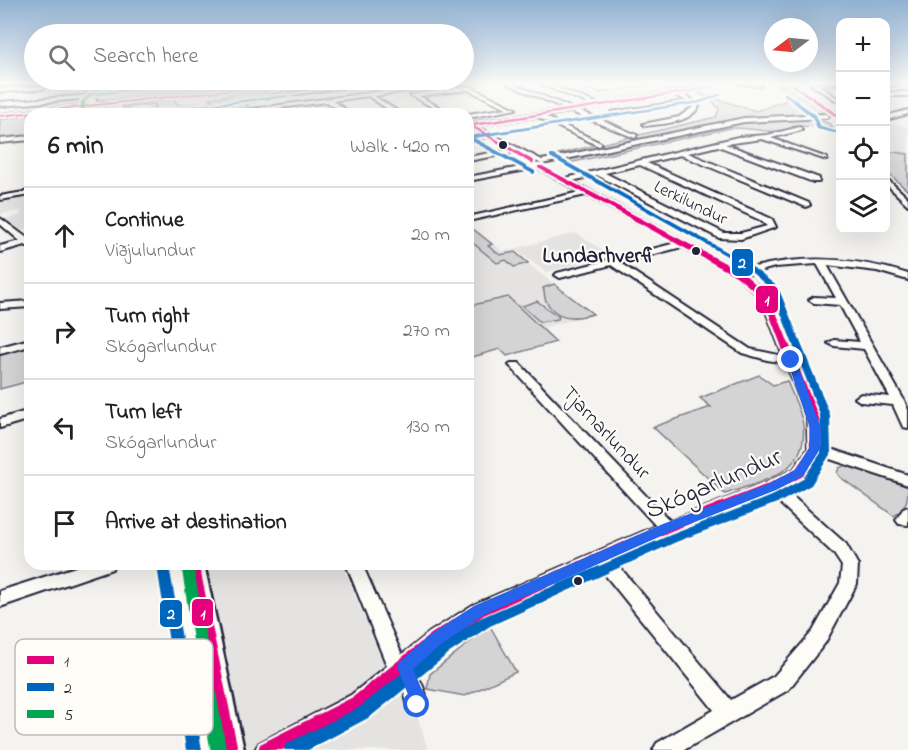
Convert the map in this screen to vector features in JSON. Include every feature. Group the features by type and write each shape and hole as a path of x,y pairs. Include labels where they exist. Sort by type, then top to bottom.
{"main road":[{"path":"176,570 188,639"},
{"path":"194,570 208,639"},
{"path":"213,665 230,750"},
{"path":"204,735 206,750"}],"street":[{"path":"474,124 511,119"},
{"path":"546,119 599,144"},
{"path":"596,119 635,136"},
{"path":"646,124 670,119"},
{"path":"474,178 744,120 765,119"},
{"path":"498,121 507,126"},
{"path":"474,128 739,274 766,297 814,418 815,449 908,480"},
{"path":"568,180 719,144 800,129"},
{"path":"474,137 487,135"},
{"path":"762,137 825,159"},
{"path":"0,141 24,139"},
{"path":"719,144 816,180"},
{"path":"474,158 514,151"},
{"path":"682,153 806,205"},
{"path":"622,155 641,163"},
{"path":"607,160 622,167"},
{"name":"Lerkilundur","path":"595,174 722,236 741,236 772,227 763,218 641,163"},
{"path":"577,167 595,174"},
{"path":"890,185 908,203"},
{"path":"474,218 589,192"},
{"path":"0,198 24,194"},
{"path":"1,222 24,238"},
{"path":"0,249 24,243"},
{"path":"560,275 684,244"},
{"path":"612,262 746,351 760,356 791,360"},
{"path":"739,274 772,265 821,264 868,268 908,277"},
{"path":"821,264 899,402 908,424"},
{"path":"814,300 843,302"},
{"path":"0,306 24,304"},
{"path":"0,346 24,338"},
{"path":"834,343 868,346"},
{"path":"0,351 24,344"},
{"name":"Tjarnarlundur","path":"515,365 667,528"},
{"path":"861,398 899,402"},
{"path":"0,424 24,416"},
{"name":"Skógarlundur","path":"266,750 358,702 436,639 479,611 667,528 772,487 799,473 815,449"},
{"path":"664,750 781,683 819,637 848,584 851,573 840,549 772,487"},
{"path":"601,557 729,713"},
{"path":"0,599 88,570"},
{"path":"357,570 401,669 417,697 417,705"}],"shaded area":[{"path":"0,119 24,119 24,137 0,140"},
{"path":"707,119 738,119 555,160 549,156"},
{"path":"814,119 833,127 793,126 783,131 731,128 564,164 559,162 746,121"},
{"path":"890,124 908,127 908,154 890,152"},
{"path":"890,152 908,154 908,191 890,175"},
{"path":"24,195 24,229 20,230 3,220 20,215 21,211 0,214 0,199"},
{"path":"474,229 503,251 510,250 593,314 542,328 556,342 507,356 500,349 474,356"},
{"path":"474,230 492,244 488,246 500,255 515,252 528,263 514,267 506,260 497,263 474,244"},
{"path":"576,233 610,255 546,272 514,249"},
{"path":"554,284 593,314 567,317 555,312 546,301 543,288"},
{"path":"508,297 556,342 507,356 500,349 474,357 474,305"},
{"path":"537,301 559,317 558,319 540,322 522,306"},
{"path":"24,347 24,383 0,389 0,355"},
{"path":"759,375 773,385 787,381 802,419 803,442 798,455 780,473 725,494 653,427 711,407 700,398"},
{"path":"848,464 908,487 904,507 894,516 840,477 837,473 839,468"},
{"path":"191,570 345,570 396,692 406,683 428,750 228,750 213,677 213,639 205,639"},
{"path":"490,626 516,672 465,696 427,689 430,674"}],"transit line":[{"name":"1","path":"474,124 509,119"},
{"name":"2","path":"474,137 589,119"},
{"name":"2","path":"815,119 819,128 836,133"},
{"name":"1","path":"474,127 532,162"},
{"name":"2","path":"474,140 533,172"},
{"name":"2","path":"292,750 365,712 443,649 485,622 672,539 778,498 807,482 826,453 825,415 775,289 745,264 552,156"},
{"name":"1","path":"266,750 358,702 436,639 479,611 667,528 772,487 799,473 815,449 814,418 766,297 739,274 540,167"},
{"name":"2","path":"164,570 175,639"},
{"name":"5","path":"188,570 200,639"},
{"name":"1","path":"194,570 208,639"},
{"name":"1","path":"213,665 230,750"},
{"name":"5","path":"213,718 218,748"},
{"name":"2","path":"191,735 194,750"}],"district":[{"name":"Lundarhverfi","path":"599,254"}],"route":[{"path":"417,705 415,690 404,667 436,639 479,611 519,591 667,528 772,487 799,473 815,449 816,428 791,360"}]}
